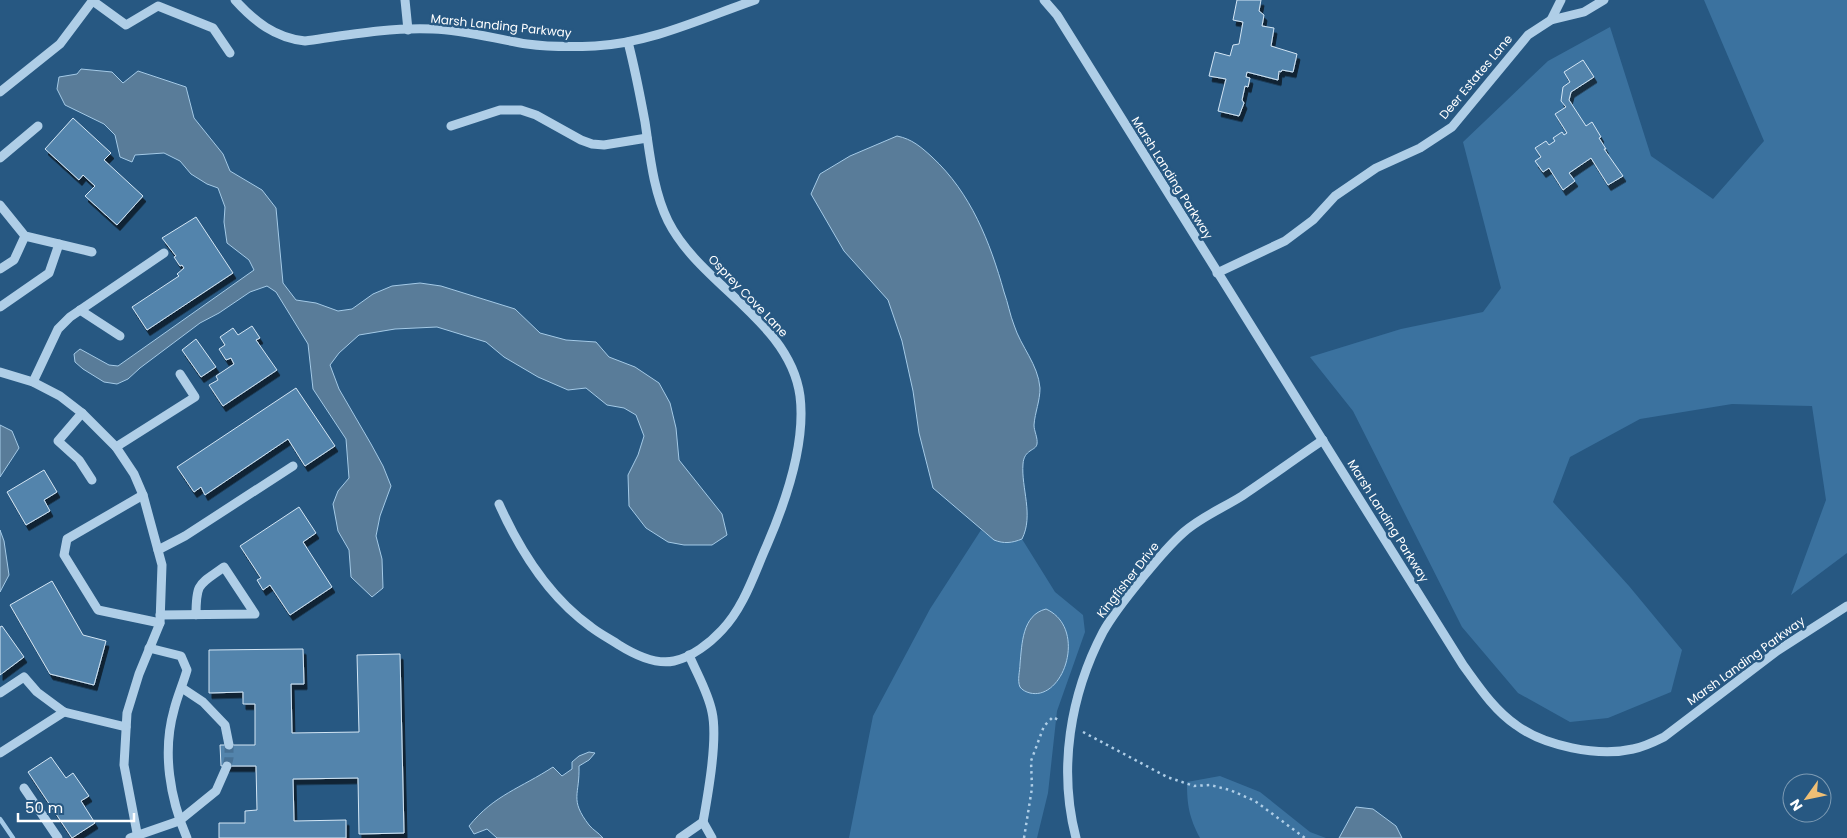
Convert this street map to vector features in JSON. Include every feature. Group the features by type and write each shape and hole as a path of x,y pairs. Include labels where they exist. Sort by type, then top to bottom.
{"street":[{"path":"0,92 60,44 93,0 126,25 158,6 213,28 230,53"},
{"name":"Marsh Landing Parkway","path":"235,0 250,16 274,32 293,40 305,41 432,29 467,32 527,44 562,47 597,46 628,42"},
{"path":"405,0 408,30"},
{"path":"628,42 657,35 755,0"},
{"name":"Marsh Landing Parkway","path":"1044,0 1056,15 1453,649 1480,689 1499,711 1516,726 1536,737 1557,744 1604,751 1630,750 1646,746 1664,737 1777,651 1847,606"},
{"path":"1551,20 1560,0"},
{"name":"Deer Estates Lane","path":"1217,273 1285,241 1313,220 1334,196 1376,168 1420,148 1452,128 1528,35 1551,20 1584,12 1604,0"},
{"name":"Osprey Cove Lane","path":"500,504 512,531 532,564 569,609 591,627 630,652 650,660 662,662 675,661 700,649 733,618 743,600 773,531 787,491 800,434 802,413 799,391 791,366 774,337 694,258 676,234 668,219 656,188 635,70 628,42"},
{"path":"451,126 500,110 521,110 536,115 581,140 592,144 604,145 647,138"},
{"path":"0,158 38,126"},
{"path":"0,205 25,236 92,252"},
{"path":"0,269 14,260 25,236"},
{"path":"0,307 50,273 60,244"},
{"path":"33,382 58,329 70,317 164,253"},
{"path":"80,310 120,336"},
{"path":"0,372 33,382 60,396 82,413 116,447 134,474 143,495 162,565 160,619 139,674 127,713 124,765 136,837 179,821 216,791 227,766"},
{"path":"116,447 195,397 180,374"},
{"path":"82,413 58,441 79,460 92,480"},
{"name":"Kingfisher Drive","path":"1076,838 1068,789 1068,756 1071,726 1079,692 1089,662 1104,631 1122,603 1156,561 1184,532 1196,522 1241,497 1323,440"},
{"path":"158,550 185,536 293,466"},
{"path":"143,495 67,539 64,555 98,610 160,619 196,615 255,614 224,567 200,584 196,596 196,615"},
{"path":"149,648 181,656 187,670 173,711 168,749 170,783 179,821 187,838"},
{"path":"689,655 708,696 714,722 703,822 712,838"},
{"path":"0,693 24,677 37,692 64,712 126,727"},
{"path":"182,688 203,702 225,726 229,745"},
{"path":"0,753 64,712"},
{"path":"24,788 58,838"},
{"path":"680,838 703,822"}],"path":[{"path":"1024,838 1032,788 1031,761 1044,726 1053,717 1167,776 1194,786 1210,785 1230,790 1255,801 1305,838"}],"shaded area":[{"path":"1704,0 1847,0 1847,553 1791,595 1826,500 1812,406 1732,404 1640,419 1570,457 1553,502 1629,586 1682,650 1671,692 1608,718 1570,722 1518,693 1462,627 1353,411 1310,357 1401,329 1483,312 1501,288 1463,142 1548,61 1610,27 1651,156 1713,199 1764,141"},
{"path":"81,69 112,72 123,83 138,71 186,87 194,118 223,154 230,171 262,190 276,208 283,283 296,300 316,303 338,311 352,309 373,294 392,286 420,283 441,286 515,309 540,333 566,340 596,342 609,357 635,367 659,383 670,403 676,428 679,460 722,514 727,535 712,545 684,545 668,542 646,528 629,506 628,475 638,455 644,436 636,415 624,408 607,405 586,388 568,390 538,377 504,357 486,342 437,327 395,329 359,335 339,353 330,365 339,389 383,466 391,486 380,516 376,536 382,559 383,588 372,597 351,577 349,550 338,531 333,504 338,491 349,478 346,439 313,389 308,344 276,292 267,286 250,292 219,313 200,323 128,379 117,384 104,382 75,362 74,354 80,349 109,365 118,366 254,270 249,260 227,243 224,222 225,207 218,188 207,184 191,174 180,161 164,153 135,155 132,162 120,157 115,135 104,124 65,105 57,89 59,77 77,74"},
{"path":"897,136 912,141 932,157 958,186 968,202 992,255 1014,325 1039,379 1040,393 1034,425 1037,444 1025,456 1023,464 1027,521 1022,539 1005,542 994,540 933,488 919,433 913,391 902,341 888,300 844,251 811,194 820,174 850,156"},
{"path":"0,425 12,431 19,448 0,477"},
{"path":"0,530 4,541 9,575 0,592"},
{"path":"981,530 1000,541 1010,542 1022,539 1055,592 1083,615 1085,632 1057,711 1048,793 1037,838 849,838 873,716 930,609"},
{"path":"1046,609 1059,618 1066,631 1068,646 1066,661 1061,675 1053,686 1042,692 1030,693 1024,691 1019,684 1023,639 1032,617"},
{"path":"589,752 595,753 589,760 579,766 577,803 589,825 603,838 497,838 487,829 474,834 469,826 478,815 498,799 553,767 562,776 572,769 572,762 579,756"},
{"path":"1220,776 1260,792 1310,832 1326,838 1200,838 1189,811 1187,782"},
{"path":"1356,807 1373,809 1396,826 1402,838 1339,838"}],"building":[{"path":"1237,0 1261,0 1259,11 1264,15 1262,26 1274,28 1271,46 1297,54 1293,72 1279,71 1278,80 1247,72 1246,77 1250,78 1248,87 1245,86 1242,100 1244,103 1239,116 1218,111 1226,79 1209,76 1215,52 1230,56 1233,45 1239,44 1243,22 1233,20"},
{"path":"1583,60 1594,77 1571,92 1569,100 1586,126 1592,122 1601,137 1599,138 1606,149 1604,149 1623,176 1608,185 1591,158 1569,173 1575,181 1563,190 1549,168 1543,172 1535,161 1541,157 1535,148 1546,141 1549,145 1555,141 1553,138 1562,132 1564,135 1567,133 1555,114 1566,107 1561,101 1563,87 1570,82 1564,72"},
{"path":"73,118 111,153 104,160 143,196 117,225 85,196 95,186 83,175 79,180 45,149"},
{"path":"196,217 233,273 147,330 132,307 179,276 177,274 184,268 182,265 180,266 174,257 176,256 162,238"},
{"path":"252,326 260,338 256,340 277,370 223,406 209,385 218,380 216,376 234,364 231,358 226,360 219,349 225,345 220,337 233,328 238,335"},
{"path":"196,339 216,367 201,377 182,350"},
{"path":"296,388 335,446 305,466 288,439 205,495 201,487 194,492 177,467"},
{"path":"44,470 57,492 44,500 50,511 26,525 7,492"},
{"path":"299,507 316,533 303,542 332,587 290,615 270,585 263,590 257,580 261,578 240,546"},
{"path":"52,581 83,635 106,641 94,685 50,674 10,605"},
{"path":"2,626 24,657 0,675 0,627"},
{"path":"303,649 304,684 291,684 292,733 359,732 357,655 400,654 404,833 359,834 358,778 293,779 294,821 346,820 346,838 219,838 219,823 245,823 245,811 257,810 256,766 221,766 220,745 255,745 255,704 243,704 243,692 209,693 209,650"},
{"path":"51,757 66,778 73,773 89,796 81,801 95,823 72,838 28,772"}],"waterway":[{"path":"0,819 13,838"}],"tunnel":[{"path":"227,766 229,745"}]}
